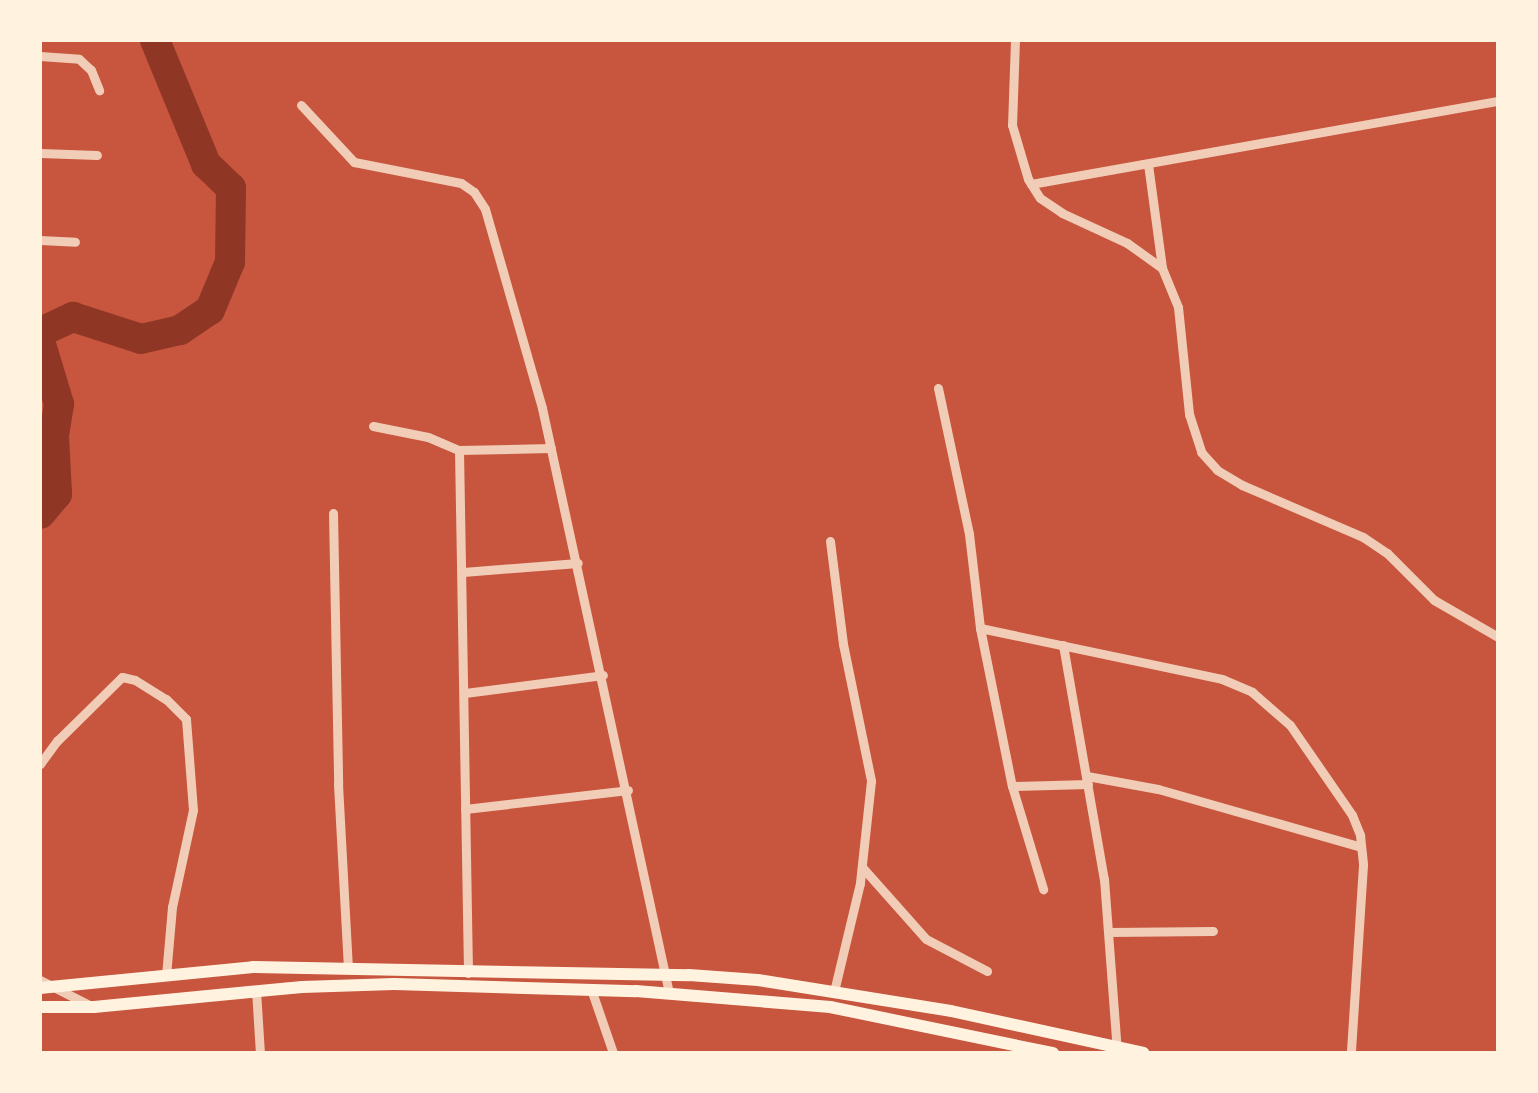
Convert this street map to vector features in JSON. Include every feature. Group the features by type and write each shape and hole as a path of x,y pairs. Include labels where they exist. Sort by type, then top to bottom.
{"main road":[{"path":"44,985 254,967 666,974 834,991 951,1011 1143,1053"},
{"path":"40,1007 94,1007 256,990 468,986 669,992 830,1007 1053,1053"}],"street":[{"path":"1015,40 1012,125 1031,184 1040,198 1062,214 1127,244 1162,268"},
{"path":"40,56 79,60 91,70 99,90"},
{"path":"1031,184 1498,101"},
{"path":"301,105 354,162 460,183 474,192 494,236 552,448 669,992"},
{"path":"40,153 98,155"},
{"path":"1148,164 1162,268 1183,332 1192,434 1217,470 1362,537 1387,553 1434,600 1498,638"},
{"path":"40,240 76,242"},
{"path":"938,388 969,534 980,628 1012,786 1043,889"},
{"path":"372,426 428,437 459,450 552,448"},
{"path":"459,450 468,986"},
{"path":"332,513 348,966"},
{"path":"830,541 843,644 871,781 862,867 834,991"},
{"path":"464,572 578,563"},
{"path":"980,628 1222,679 1252,692 1290,725 1352,815 1361,847 1351,1053"},
{"path":"1063,645 1110,932 1117,1050"},
{"path":"465,693 603,675"},
{"path":"40,764 56,741 122,677 166,699 186,719 194,810 172,908 166,976"},
{"path":"1012,786 1087,780 1174,793 1361,847"},
{"path":"465,809 628,790"},
{"path":"862,867 926,939 987,970"},
{"path":"1110,932 1213,932"},
{"path":"44,985 94,1007"},
{"path":"591,989 613,1053"},
{"path":"256,990 260,1053"}],"waterway":[{"path":"40,339 45,330 73,317 141,339 180,330 210,310 230,262 231,188 206,164 155,40"},
{"path":"40,341 59,404 54,436 57,494 40,514"}]}
